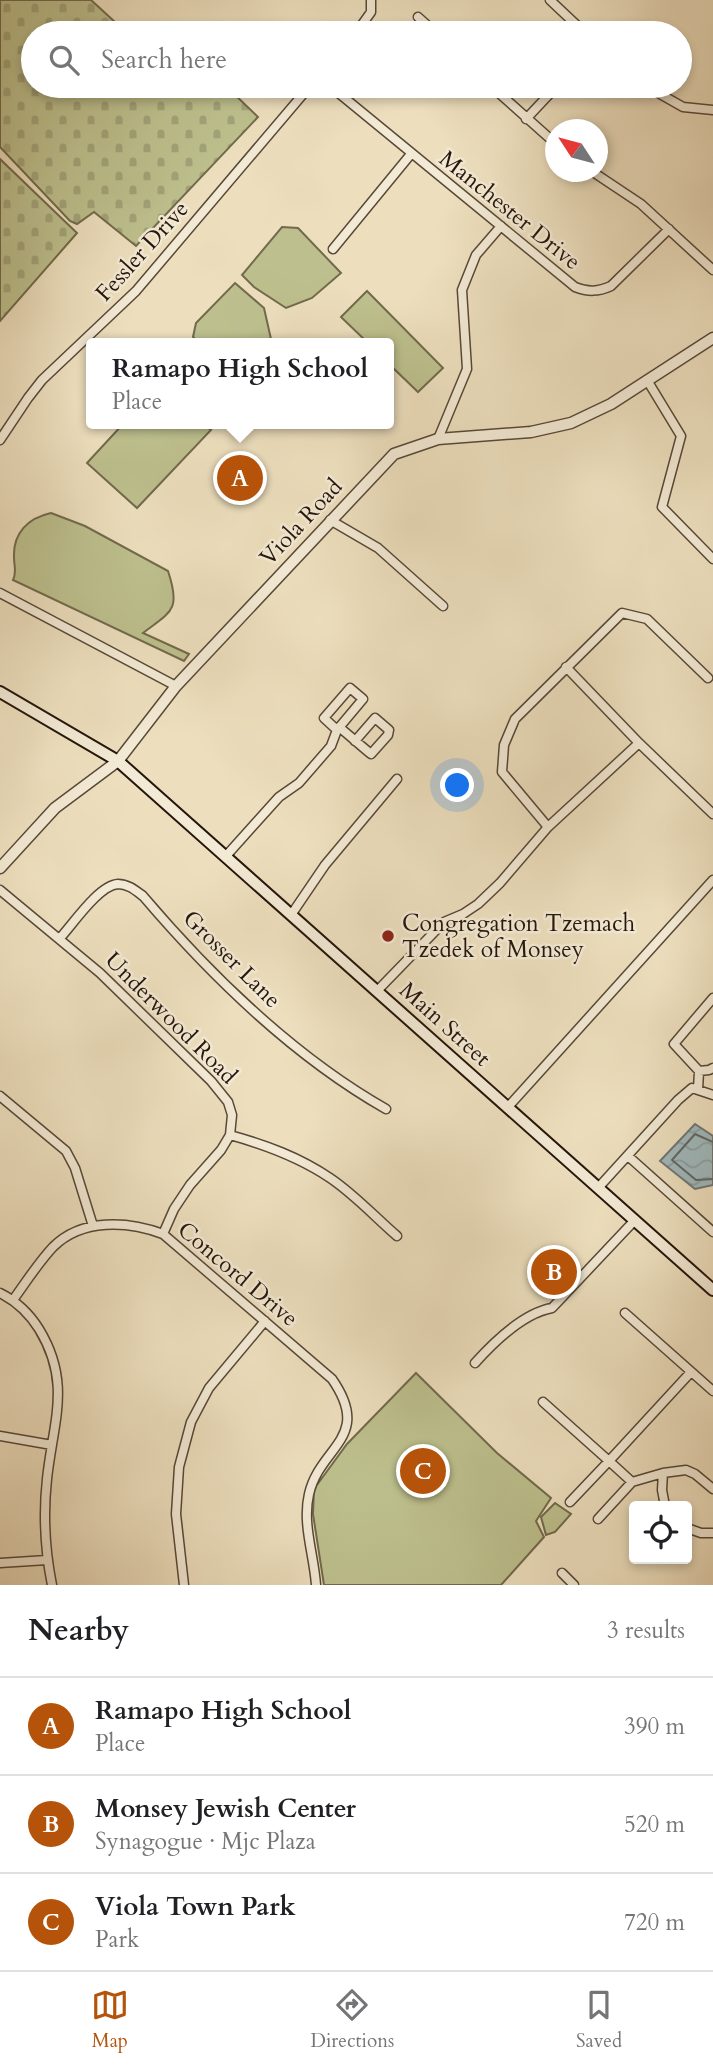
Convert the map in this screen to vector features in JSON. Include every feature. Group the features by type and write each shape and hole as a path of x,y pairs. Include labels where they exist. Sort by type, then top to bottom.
{"main road":[{"name":"Main Street","path":"0,692 118,761 713,1290"}],"street":[{"path":"550,0 572,21"},
{"path":"365,21 371,12 371,1"},
{"path":"418,17 422,21"},
{"name":"Fessler Drive","path":"86,338 136,291 300,98"},
{"name":"Manchester Drive","path":"344,98 575,287 587,291 611,286 669,229"},
{"path":"504,98 545,135"},
{"path":"526,119 546,98"},
{"path":"667,98 683,107 713,110"},
{"path":"333,249 411,154"},
{"path":"608,181 629,194 713,270"},
{"path":"438,439 467,369 462,290 476,255 501,226"},
{"name":"Fessler Drive","path":"0,439 42,380 86,338"},
{"name":"Viola Road","path":"0,868 55,808 118,761 176,686 394,454 438,439 531,432 571,423 611,404 713,338"},
{"path":"648,380 681,436 662,507 713,559"},
{"path":"330,520 378,548 443,606"},
{"path":"0,593 176,686"},
{"path":"548,827 502,772 504,745 515,719 622,613 646,619 708,678"},
{"path":"566,667 639,743 713,814"},
{"path":"226,856 279,797 299,783 331,746 338,729 363,699 350,688 324,718 338,729 355,741 371,754 388,735 389,730 375,718 355,741"},
{"path":"377,991 443,922 478,904 500,883 548,827 639,743"},
{"path":"291,915 325,865 397,779"},
{"path":"507,1108 713,880"},
{"name":"Grosser Lane","path":"60,938 109,886 119,884 132,887 208,967 302,1052 386,1109"},
{"name":"Underwood Road","path":"0,890 60,938 222,1092 232,1115 230,1135"},
{"path":"713,998 674,1044 699,1070 713,1068"},
{"path":"598,1188 695,1089 699,1070"},
{"path":"695,1089 713,1096"},
{"path":"0,1096 66,1151 75,1168 93,1226"},
{"path":"163,1234 174,1209 190,1185 221,1150 230,1135 270,1146 332,1179 397,1236"},
{"path":"628,1156 713,1232"},
{"path":"475,1363 534,1312 552,1308 635,1220"},
{"name":"Concord Drive","path":"13,1300 55,1245 71,1234 93,1226 124,1225 145,1228 163,1234 332,1379 346,1406 347,1425 340,1444 315,1475 309,1494 306,1515 316,1585"},
{"path":"0,1293 13,1300 32,1319 48,1345 57,1368 59,1401 44,1517 52,1585"},
{"path":"625,1313 713,1391"},
{"path":"184,1585 176,1514 179,1467 191,1423 208,1388 265,1321"},
{"path":"570,1502 691,1372"},
{"path":"543,1402 632,1482"},
{"path":"0,1436 52,1445"},
{"path":"598,1519 632,1482 663,1473 686,1470 713,1489"},
{"path":"663,1473 665,1501"},
{"path":"692,1530 713,1533"},
{"path":"0,1563 47,1560"},
{"path":"562,1573 574,1585"}],"green space":[{"path":"0,0 91,0 114,21 21,21 21,98 238,98 258,117 136,246 94,212 77,224 70,221 0,147"},
{"path":"0,159 77,233 0,321"},
{"path":"282,227 298,228 341,273 312,298 286,308 254,287 242,275"},
{"path":"235,283 264,308 271,338 194,338 196,323"},
{"path":"367,291 443,368 418,392 394,369 394,338 363,338 341,317"},
{"path":"118,429 211,430 137,508 87,463"},
{"path":"51,513 85,526 168,571 174,594 171,608 161,620 143,633 189,654 184,661 13,580 14,548 19,534 35,519"},
{"path":"416,1373 497,1453 551,1498 536,1521 544,1537 501,1585 324,1585 313,1514 314,1489 347,1444"},
{"path":"555,1503 571,1514 555,1532 546,1535 541,1517"}],"water":[{"path":"695,1124 713,1136 713,1185 695,1189 660,1161"}],"place":[{"name":"Ramapo High School","path":"240,478"},
{"name":"Congregation Tzemach Tzedek of Monsey","path":"388,936"},
{"name":"Monsey Jewish Center","path":"554,1272"},
{"name":"Viola Town Park","path":"423,1471"}]}
